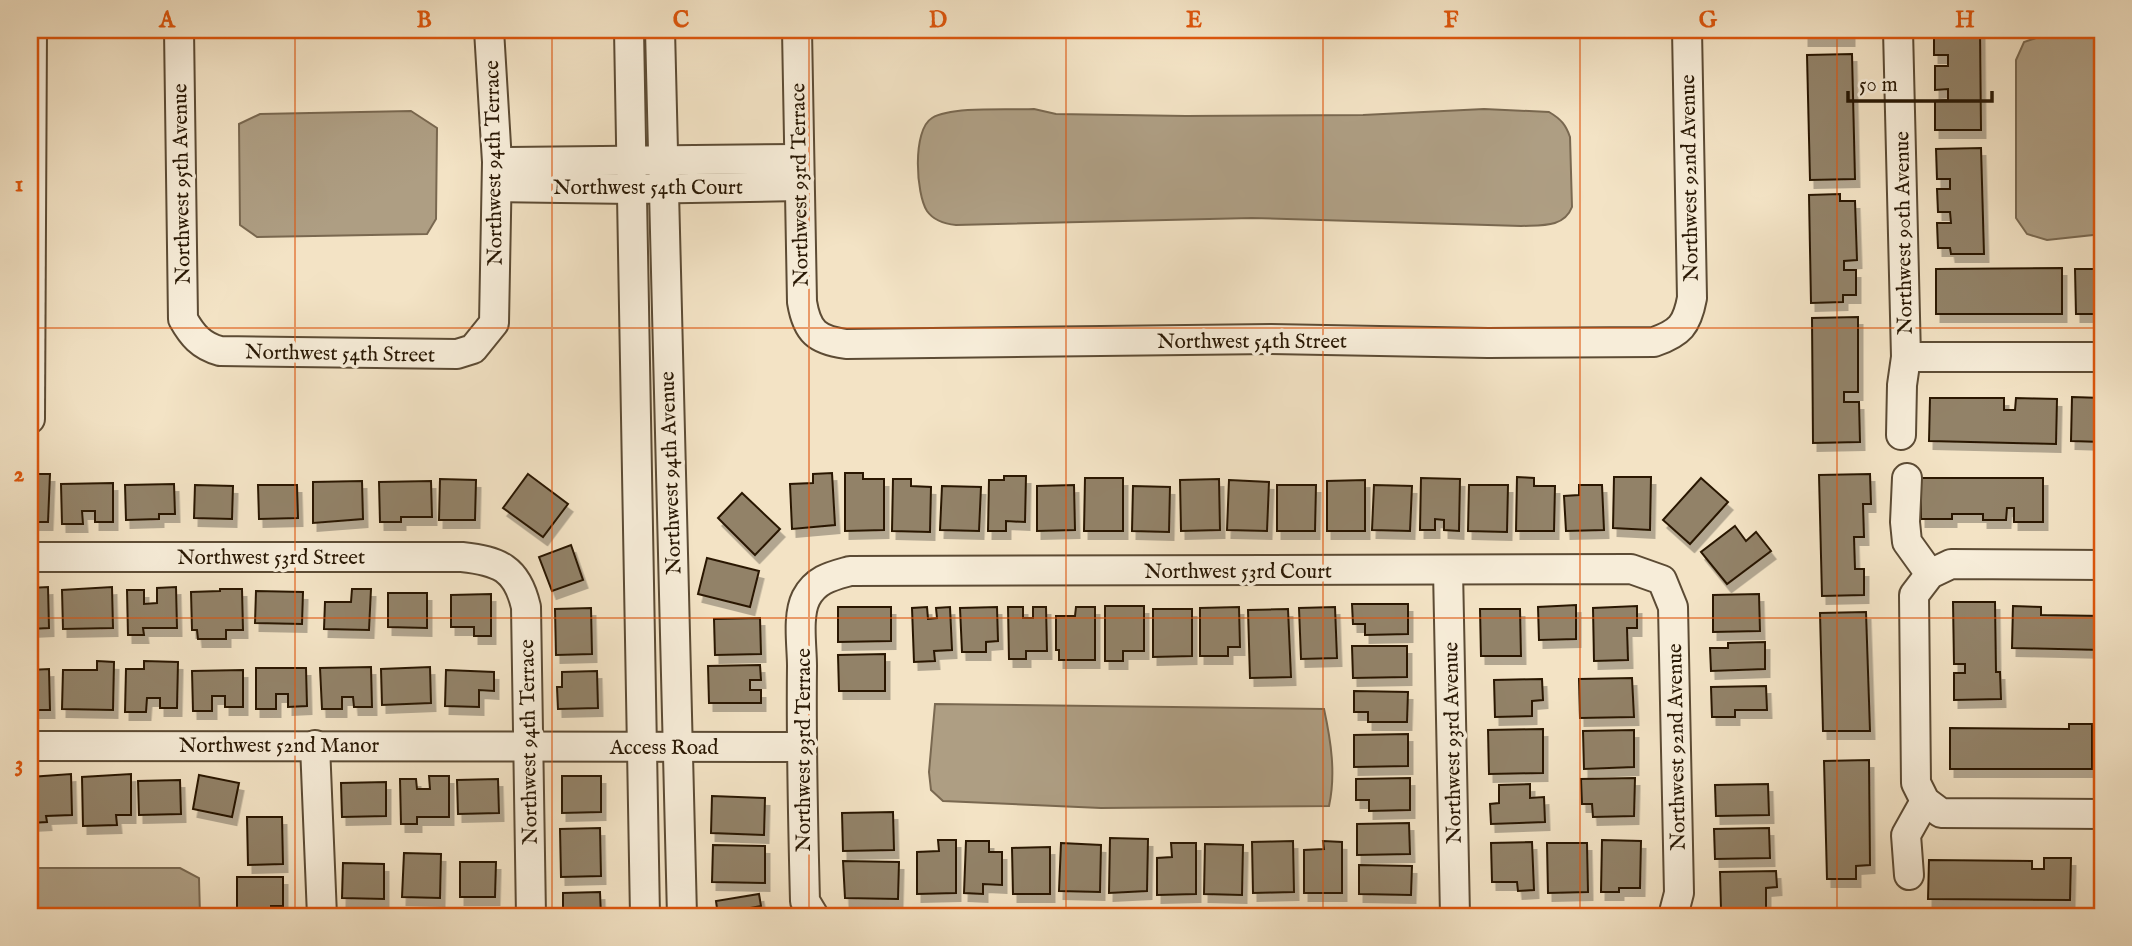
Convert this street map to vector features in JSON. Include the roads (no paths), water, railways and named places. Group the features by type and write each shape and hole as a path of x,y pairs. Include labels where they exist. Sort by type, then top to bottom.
{"street":[{"path":"30,419 32,30"},
{"name":"Northwest 95th Avenue","path":"179,30 183,319 192,335"},
{"name":"Northwest 94th Terrace","path":"486,336 494,323 497,175 489,30"},
{"name":"Northwest 94th Avenue","path":"629,30 645,916"},
{"name":"Northwest 94th Avenue","path":"660,30 682,916"},
{"name":"Northwest 93rd Terrace","path":"797,30 802,303 809,327 817,336"},
{"name":"Northwest 92nd Avenue","path":"1683,325 1692,298 1687,30"},
{"name":"Northwest 90th Avenue","path":"1898,30 1906,357 1902,385 1901,435"},
{"name":"Northwest 54th Court","path":"497,175 799,173"},
{"name":"Northwest 54th Street","path":"817,336 846,344 1271,339 1488,343 1654,342 1673,335 1683,325"},
{"name":"Northwest 54th Street","path":"192,335 207,348 220,351 457,354 474,349 486,336"},
{"path":"1906,357 2102,356"},
{"path":"1907,478 1907,542 1930,574"},
{"name":"Northwest 53rd Street","path":"30,557 462,557 488,560 510,571"},
{"path":"2102,565 1951,564 1930,574 1914,594 1916,783 1925,801 1941,813 2102,814"},
{"name":"Northwest 53rd Court","path":"815,584 830,576 850,571 1631,569 1662,580"},
{"name":"Northwest 93rd Avenue","path":"1448,570 1455,916"},
{"name":"Northwest 94th Terrace","path":"510,571 522,589 526,607 531,916"},
{"name":"Northwest 92nd Avenue","path":"1662,580 1673,607 1679,893 1673,916"},
{"name":"Northwest 93rd Terrace","path":"814,916 805,901 800,747 802,621 805,600 815,584"},
{"path":"315,745 322,916"},
{"name":"Access Road","path":"528,745 800,747"},
{"name":"Northwest 52nd Manor","path":"30,746 528,745"},
{"path":"1909,875 1906,835 1925,801"}]}
